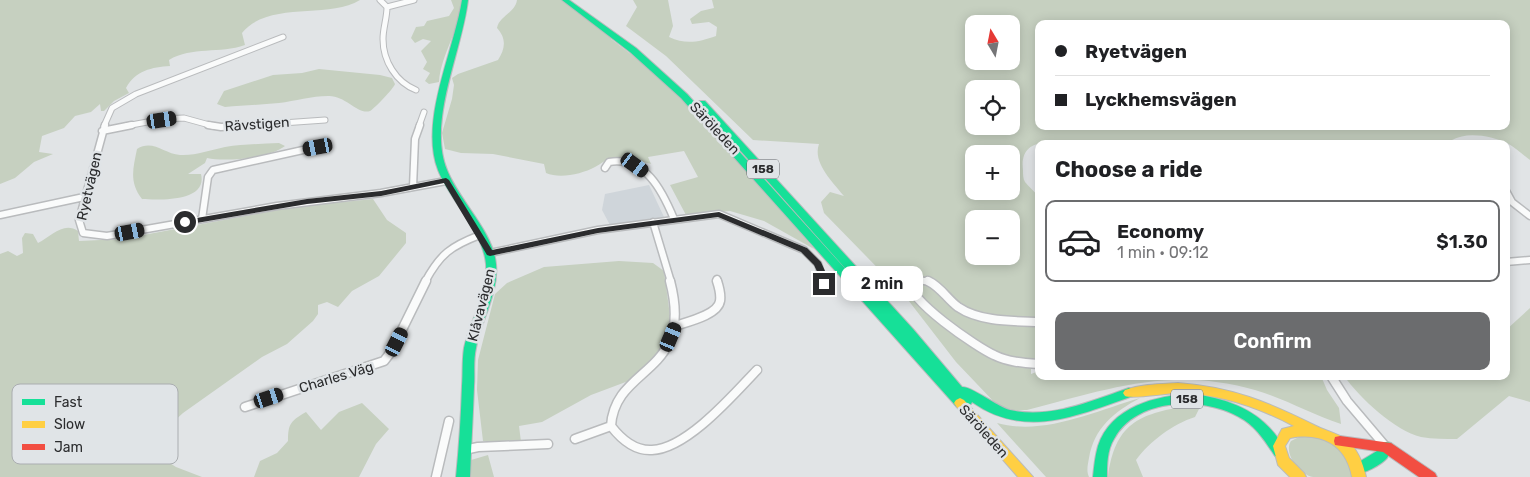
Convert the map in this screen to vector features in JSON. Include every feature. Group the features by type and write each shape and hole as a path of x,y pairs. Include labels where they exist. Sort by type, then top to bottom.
{"main road":[{"name":"Klåvavägen","path":"463,477 470,350 490,277 490,253 446,180 438,157 436,127 464,15 465,0"},
{"name":"Säröleden","path":"565,0 633,50 684,96 754,171 916,356 1026,477"},
{"name":"Säröleden","path":"575,0 643,49 697,98 932,358 970,406 1035,477"},
{"name":"158","path":"916,356 926,371 1018,477"},
{"name":"158","path":"932,358 974,400 988,410 1012,419 1052,416 1129,393 1167,386 1220,392 1268,407 1291,417 1312,430"},
{"name":"158","path":"1100,477 1100,455 1107,438 1115,427 1135,411 1146,405 1164,400 1195,399 1233,408 1259,425 1280,452"},
{"path":"1299,477 1287,466 1280,452 1280,441 1286,433 1298,429 1312,430 1351,444 1386,447 1430,477"},
{"path":"1336,440 1349,451 1359,473 1382,455 1386,447"}],"street":[{"path":"380,0 387,7"},
{"path":"387,7 414,0"},
{"path":"387,7 383,39 389,64 402,84 416,90"},
{"name":"Ryetvägen","path":"283,37 126,98 112,108 102,131 84,197 80,228 83,233 93,236 122,234 307,201 364,196 446,180"},
{"path":"413,187 415,139 424,112"},
{"name":"Rävstigen","path":"102,131 173,118 189,118 214,127 325,120"},
{"path":"202,219 208,177 213,170 321,146"},
{"path":"604,168 609,162 621,160 628,161 646,173 656,181 674,219"},
{"path":"0,215 84,197"},
{"path":"1510,198 1530,216"},
{"path":"490,253 546,240 653,222 719,214 804,250 812,257 823,276 824,284"},
{"path":"653,222 673,291 675,326 661,356 630,387 616,405 611,418 611,426 618,436 634,447 646,450 661,449 676,442 698,425 757,370"},
{"name":"Charles Väg","path":"245,407 384,361 391,352 434,264 442,252 480,235"},
{"path":"1510,262 1530,260"},
{"path":"675,326 705,316 719,306 721,299 717,279"},
{"path":"1035,322 979,316 960,309 940,287 929,279 911,279 908,283 914,296 960,336 976,347 1012,362 1035,364"},
{"path":"1334,380 1347,401 1386,447"},
{"path":"436,477 450,421"},
{"path":"575,439 611,426"},
{"path":"464,450 478,447 548,444"}],"shaded area":[{"path":"649,185 664,217 610,225 602,210 605,194"}],"green space":[{"path":"0,0 360,0 347,6 331,9 282,13 267,17 253,23 242,33 245,45 236,48 187,53 169,60 170,66 157,67 139,74 126,88 129,93 114,101 104,111 101,111 100,104 91,112 75,116 64,128 42,136 39,152 53,154 34,162 15,178 0,184"},
{"path":"451,0 461,0 458,21 443,61 439,82 429,84 425,81 430,73 423,69 427,62 421,51 431,41 423,39 415,43 411,38 416,27 424,26 427,21 449,16 454,8"},
{"path":"517,0 561,0 610,34 611,39 662,78 739,157 814,249 764,221 730,211 686,215 670,185 698,177 684,151 648,157 651,164 618,157 608,159 584,172 558,176 546,173 544,164 493,154 461,153 445,149 442,133 452,99 454,85 452,78 458,74 498,60 502,52 504,40 497,28 498,24 513,8"},
{"path":"633,0 668,0 673,26 669,37 675,40 692,42 716,36 717,27 709,22 692,24 690,19 701,11 714,8 712,0 1530,0 1530,160 1510,145 1510,140 1472,135 1452,140 1035,140 1035,145 1027,151 1023,162 1024,181 1035,193 1035,358 1031,359 1031,374 1035,372 1035,380 1167,380 1113,388 1027,410 1012,410 996,404 956,362 905,296 824,213 821,202 830,192 844,196 821,165 818,151 819,144 753,140 666,56 626,26 637,7"},
{"path":"319,69 380,75 392,78 395,84 370,111 361,110 340,98 328,96 225,107 217,104 224,91 273,75 302,73"},
{"path":"279,143 285,146 259,156 225,160 207,158 205,163 188,174 201,174 201,183 197,190 190,194 170,199 142,199 135,187 134,163 137,149 143,146 153,146 174,154 186,155 232,146"},
{"path":"373,199 387,220 406,233 406,243 379,276 352,291 338,307 327,302 318,305 318,314 313,321 287,344 262,357 178,418 178,384 12,384 12,464 171,464 202,477 0,477 0,254 8,251 17,256 23,253 22,238 25,233 33,234 38,243 58,231 68,228 78,231 79,241 122,239 294,207"},
{"path":"619,261 653,263 664,271 671,323 659,352 639,377 591,395 542,422 519,426 521,442 498,445 483,441 477,390 478,360 495,294 507,283 544,267"},
{"path":"1530,308 1530,402 1509,396 1457,439 1435,439 1411,434 1389,421 1359,394 1347,380 1510,380 1510,326"},
{"path":"1195,380 1323,380 1339,408 1341,424 1255,390 1224,383"},
{"path":"1140,398 1114,415 1100,430 1095,438 1089,458 1087,468 1089,477 1046,477 997,423 1015,426 1051,424"},
{"path":"362,403 389,429 376,444 359,477 254,477 260,461 277,453 288,441 291,423 297,418 306,412 321,430 339,412"},
{"path":"1187,406 1200,407 1195,417 1178,424 1162,434 1136,460 1143,477 1108,477 1111,459 1123,433 1142,418"},
{"path":"1303,435 1329,442 1337,447 1349,460 1353,477 1313,477 1303,472 1291,457 1289,446 1291,441"},
{"path":"488,455 494,477 470,477 471,460"}],"traffic: fast":[{"path":"463,477 470,348 489,285 491,264 483,239 442,170 436,138 441,98 463,18 465,0"},
{"path":"565,0 633,50 684,96 960,403"},
{"path":"702,103 909,332 967,401"},
{"path":"965,391 986,405 1006,414 1026,418 1065,414 1129,393"},
{"path":"1100,477 1104,446 1113,430 1140,409 1175,399 1210,401 1243,413 1259,426 1280,452"},
{"path":"1359,469 1382,455 1386,447"}],"traffic: slow":[{"path":"1129,393 1178,388 1224,394 1268,408 1312,430"},
{"path":"960,403 1026,477"},
{"path":"1299,477 1283,461 1279,446 1286,433 1298,431 1322,433 1343,445 1351,454 1359,477"}],"traffic: jam":[{"path":"1340,441 1386,447 1430,477"}],"route":[{"path":"185,222 307,201 364,196 446,180 490,253 598,230 719,214 804,250 818,264 825,280 824,284"}]}
